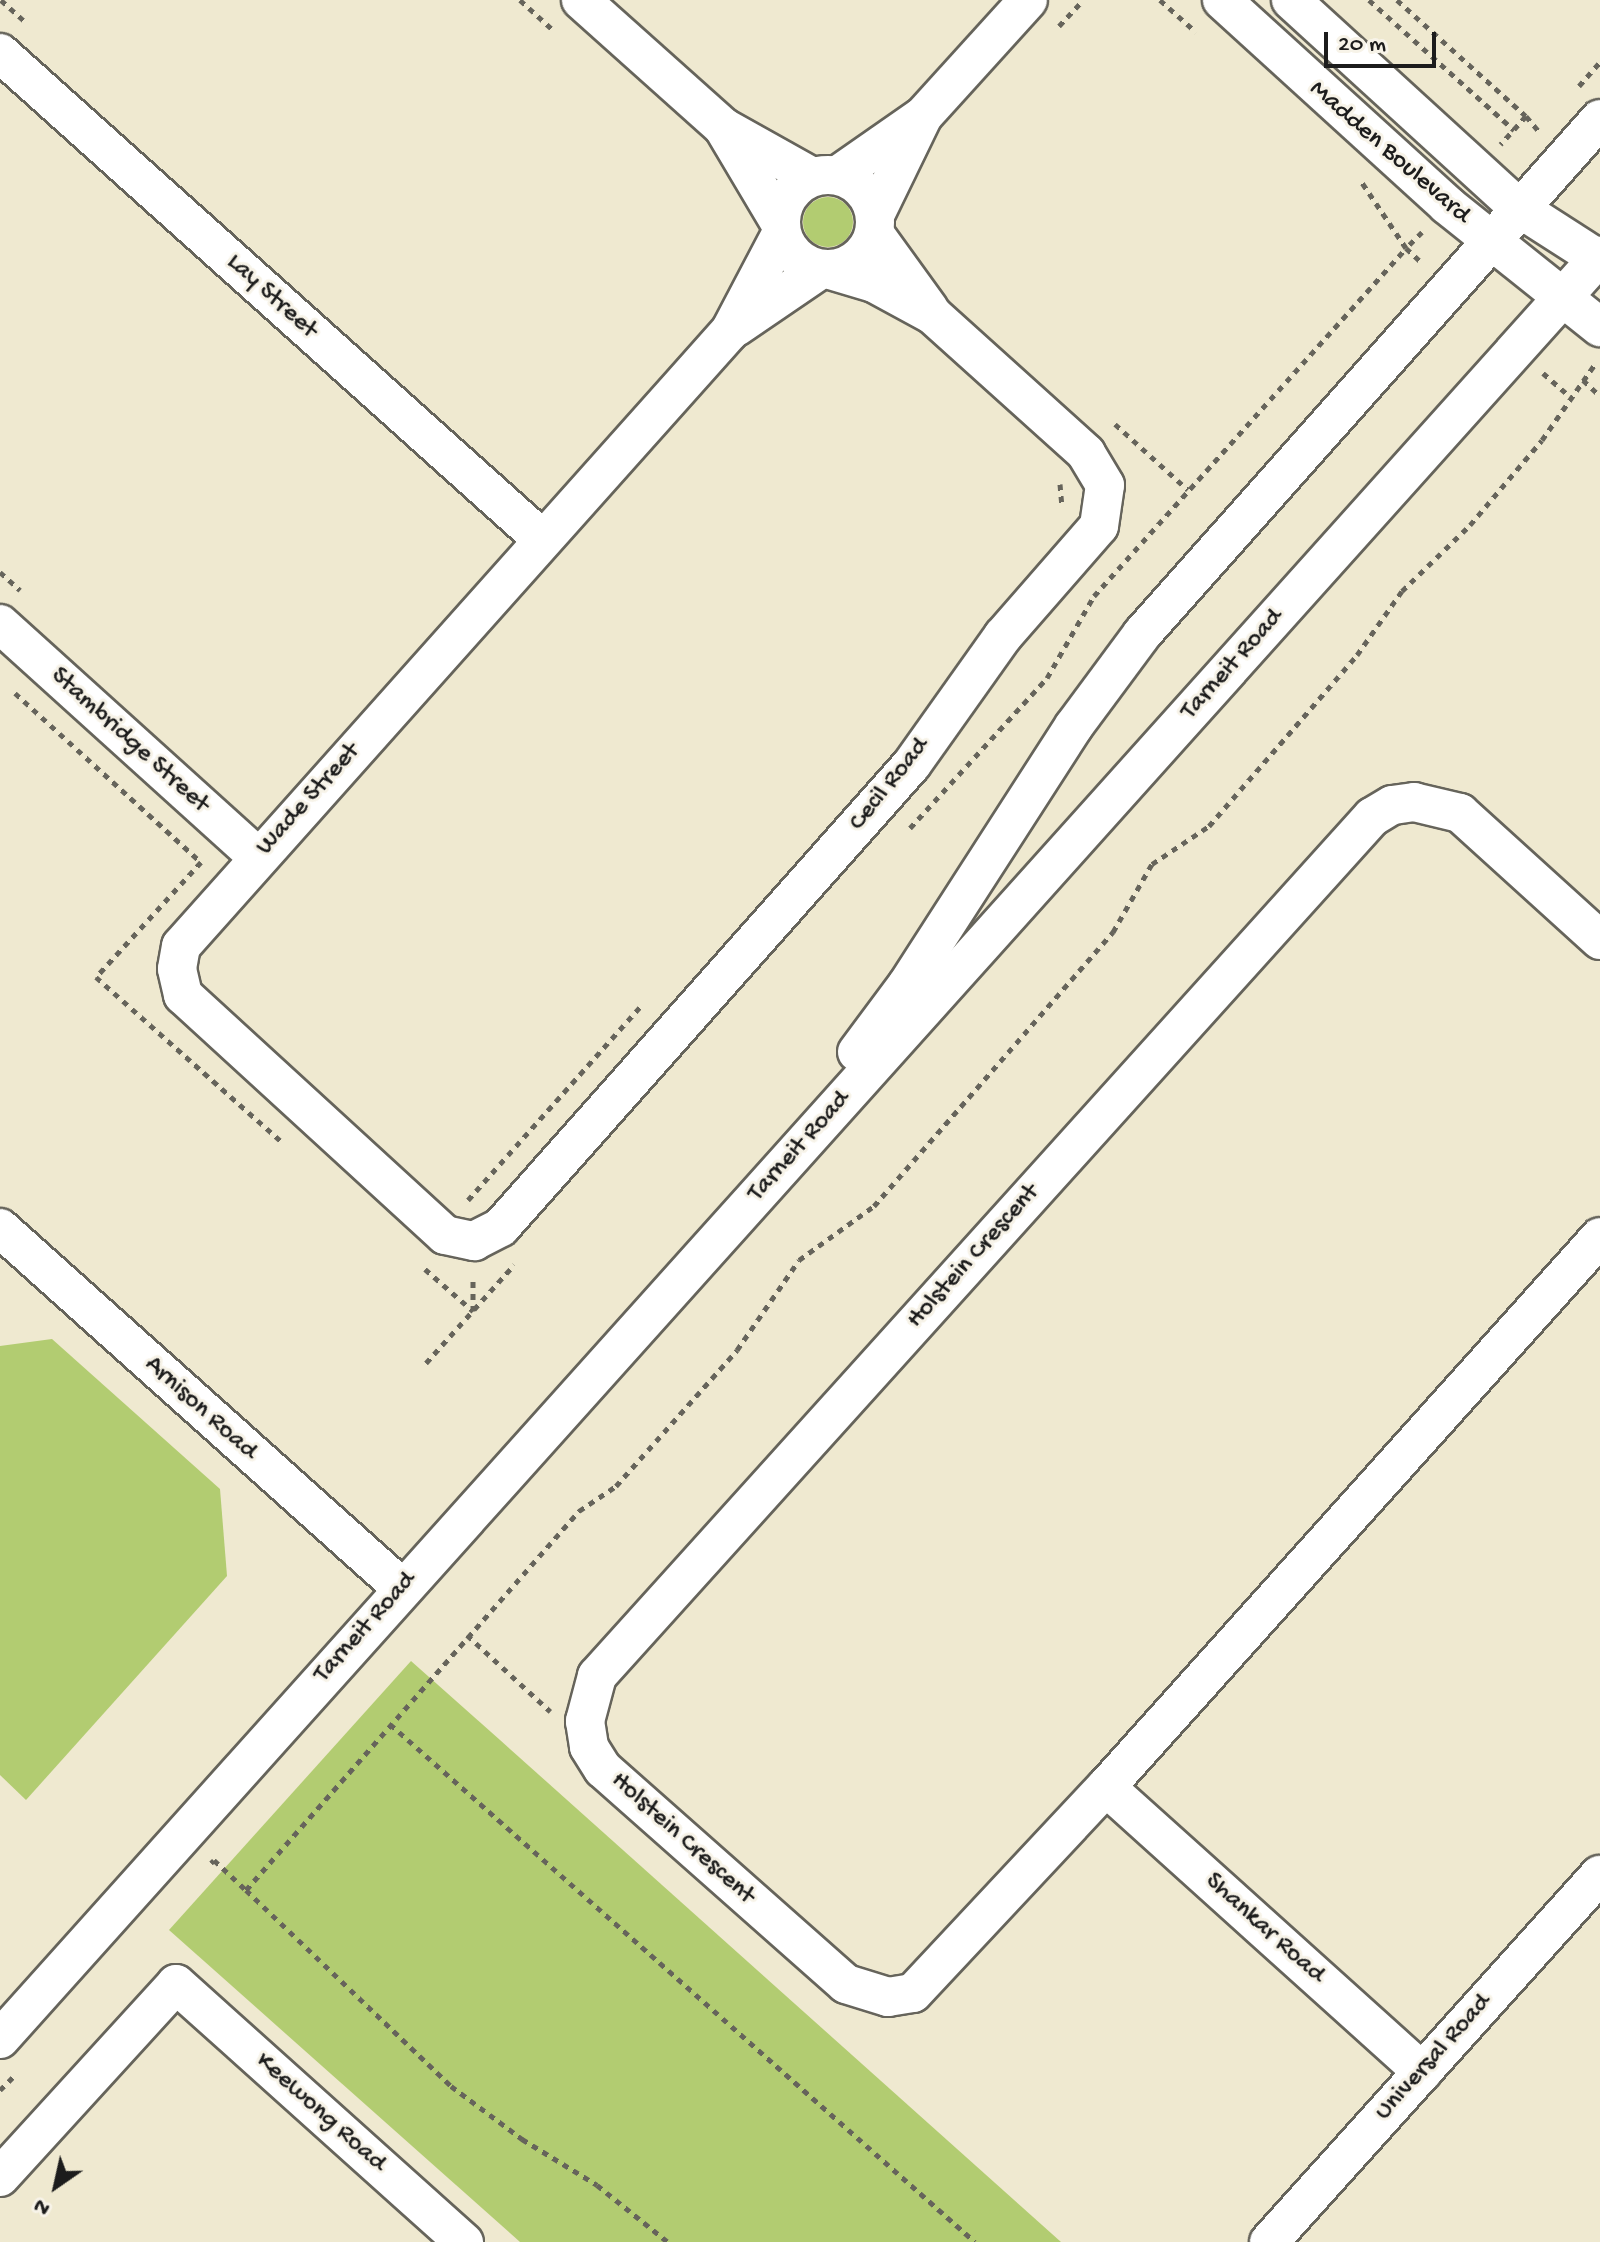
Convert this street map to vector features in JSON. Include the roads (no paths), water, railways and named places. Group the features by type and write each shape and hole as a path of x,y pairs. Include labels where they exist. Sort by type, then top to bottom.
{"street":[{"path":"581,0 723,127 825,176 863,190 874,224"},
{"path":"781,229 788,195 923,116 1028,0"},
{"name":"Madden Boulevard","path":"1222,0 1490,240 1565,295 1600,327"},
{"name":"Madden Boulevard","path":"1291,0 1519,208 1599,258"},
{"name":"Lay Street","path":"0,53 543,540"},
{"path":"723,127 796,257 824,269 857,259 923,116"},
{"path":"570,1399 678,1259 862,1045 1074,726 1142,634 1600,119"},
{"name":"Cecil Road","path":"474,1241 501,1227 912,764 1003,636 1094,537 1106,499 1099,470 933,315 874,224"},
{"name":"Wade Street","path":"730,331 781,229"},
{"name":"Tarneit Road","path":"10,2054 402,1588 1599,258"},
{"name":"Wade Street","path":"474,1241 445,1235 429,1223 183,995 177,969 181,946 730,331 824,269"},
{"name":"Cecil Road","path":"824,269 874,283 933,315"},
{"name":"Stambridge Street","path":"0,624 258,857"},
{"name":"Holstein Crescent","path":"1600,940 1460,813 1414,802 1392,805 1372,817 597,1676 585,1721 589,1747 603,1769 846,1984 888,1997 913,1993 929,1980 1106,1787 1600,1237"},
{"name":"Arnison Road","path":"4,1244 402,1588"},
{"name":"Shankar Road","path":"1106,1787 1422,2072"},
{"name":"Universal Road","path":"1269,2242 1600,1875"},
{"name":"Keewong Road","path":"0,2177 176,1984 464,2242"}]}
